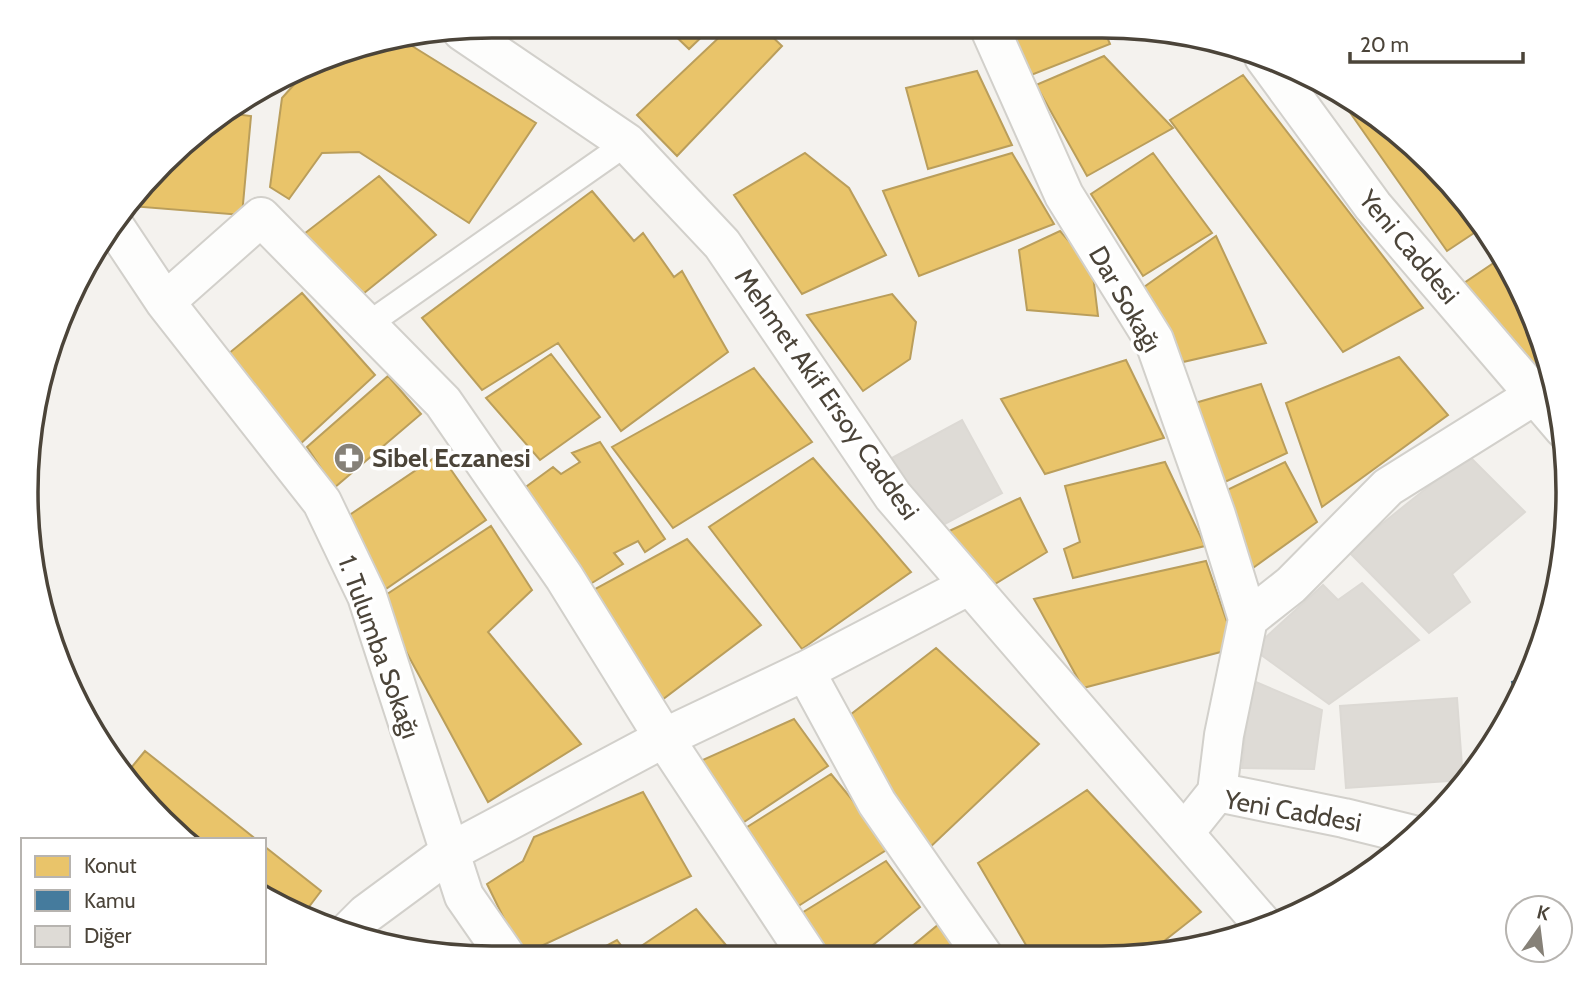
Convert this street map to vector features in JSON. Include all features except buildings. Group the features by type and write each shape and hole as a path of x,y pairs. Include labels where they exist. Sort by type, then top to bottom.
{"street":[{"name":"Dar Sokağı","path":"994,38 1064,195 1154,340 1216,515 1248,619"},
{"name":"Mehmet Akif Ersoy Caddesi","path":"473,39 627,143 722,244 893,496 1258,919"},
{"name":"Yeni Caddesi","path":"1276,73 1373,206 1544,387"},
{"path":"164,302 261,217 443,402 564,576 663,738 801,946"},
{"name":"1. Tulumba Sokağı","path":"119,234 164,302 322,502 367,596 464,897 499,946"},
{"path":"1217,792 1224,735 1248,619 1291,585 1388,487 1544,387"},
{"path":"355,925 450,852 663,738 805,671 970,585"},
{"path":"805,671 877,803 976,946"},
{"name":"Yeni Caddesi","path":"1185,832 1217,792 1403,833"}],"lane":[{"path":"367,325 627,143"}],"place":[{"name":"Sibel Eczanesi","path":"349,458"}]}
